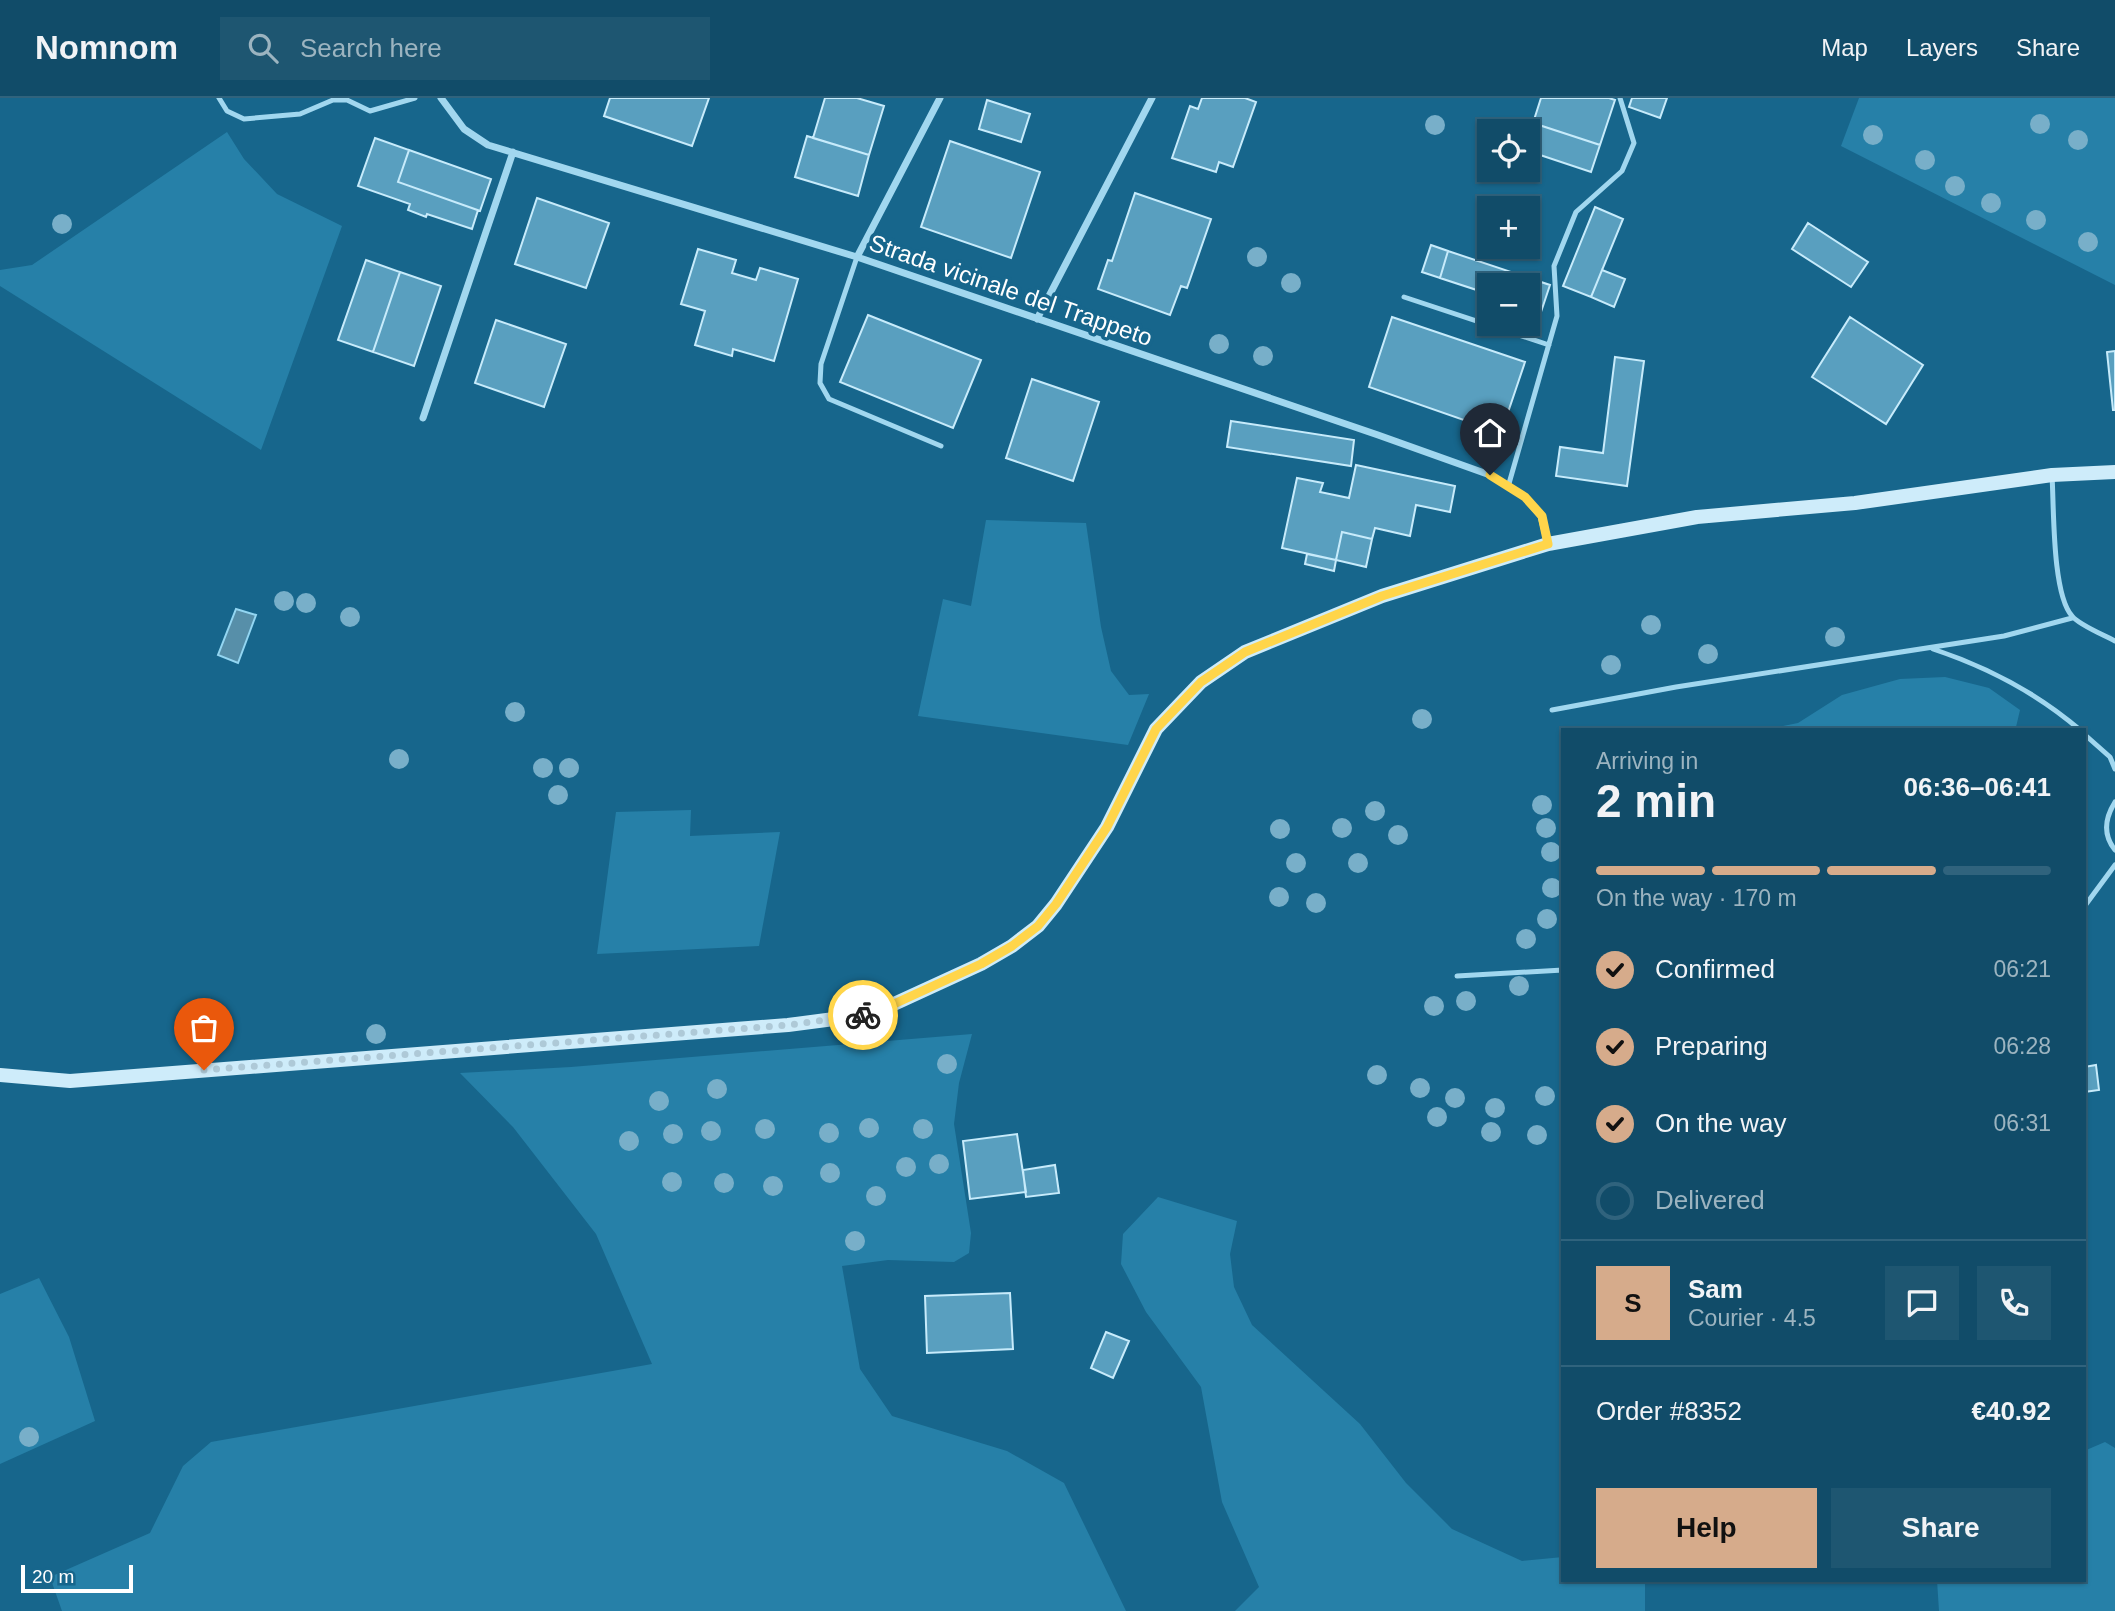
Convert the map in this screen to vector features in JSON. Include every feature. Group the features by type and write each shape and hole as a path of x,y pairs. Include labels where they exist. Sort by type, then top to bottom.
{"street":[{"name":"Strada vicinale del Trappeto","path":"441,98 464,129 488,145 857,257 1490,475 1525,497 1542,516 1548,544"},
{"path":"857,257 940,98"},
{"path":"1037,319 1152,98"},
{"path":"423,418 513,152"},
{"path":"0,1075 71,1081 788,1025 872,1014 981,964 1012,946 1038,926 1056,904 1107,827 1156,729 1201,682 1245,652 1382,596 1548,544 1696,517 1855,503 2052,475 2115,471"}],"lane":[{"path":"219,98 227,111 244,119 300,114 333,100 347,100 370,110 415,98"},
{"path":"1508,486 1557,316 1554,266 1576,212 1622,171 1634,143 1620,98"},
{"path":"857,257 821,365 820,383 829,399 941,446"},
{"path":"1404,297 1549,345"},
{"path":"2052,475 2055,543 2062,598 2072,618 2115,641"},
{"path":"1552,710 1676,687 2004,636 2072,618"},
{"path":"1930,648 1970,661 2018,686 2059,712 2078,728"},
{"path":"2086,736 2110,757 2115,769"},
{"path":"2115,802 2106,823 2107,835 2115,850"},
{"path":"2086,904 2115,865"},
{"path":"1457,976 1561,970"}],"shaded area":[{"path":"1859,98 2115,98 2115,285 1841,146"},
{"path":"227,132 244,159 277,194 342,226 261,450 0,286 0,270 32,265"},
{"path":"986,520 1086,523 1101,627 1111,671 1129,695 1149,694 1128,745 918,716 943,599 971,606"},
{"path":"236,609 256,615 238,663 218,655"},
{"path":"1945,677 1989,688 2020,710 2016,727 1772,728 1798,723 1842,695 1900,679"},
{"path":"691,810 690,836 780,832 759,946 597,954 616,812"},
{"path":"972,1034 959,1083 954,1124 971,1233 969,1253 954,1262 888,1260 842,1266 860,1369 892,1416 1007,1451 1064,1483 1126,1611 62,1611 50,1577 150,1533 183,1466 211,1442 652,1364 596,1234 513,1127 460,1073 571,1067"},
{"path":"1158,1197 1237,1221 1230,1254 1234,1287 1252,1325 1360,1424 1406,1483 1452,1529 1522,1561 1561,1557 1561,1582 1645,1582 1645,1611 1235,1611 1259,1587 1222,1502 1201,1387 1146,1312 1121,1264 1123,1234"},
{"path":"39,1278 69,1337 95,1421 0,1464 0,1294"},
{"path":"2105,1442 2115,1448 2115,1611 1939,1611 1937,1582 2086,1582 2086,1450"}],"building":[{"path":"610,98 709,98 692,146 604,116"},
{"path":"825,98 857,98 884,106 869,155 813,138"},
{"path":"1202,98 1245,98 1256,102 1233,167 1219,162 1216,172 1172,158 1190,106 1198,109"},
{"path":"1541,98 1615,100 1600,145 1540,125 1540,119 1534,119"},
{"path":"1632,98 1667,98 1660,118 1629,107"},
{"path":"987,100 1030,114 1021,142 979,129"},
{"path":"1540,125 1600,145 1591,172 1540,155"},
{"path":"807,136 869,155 858,196 795,177"},
{"path":"375,138 409,150 398,182 478,210 472,229 427,214 426,217 408,210 410,204 358,186"},
{"path":"950,141 1040,172 1011,258 921,227"},
{"path":"409,150 491,179 480,211 398,182"},
{"path":"1135,193 1211,219 1187,288 1181,286 1170,315 1098,289 1108,260 1112,261"},
{"path":"537,198 609,223 586,288 515,264"},
{"path":"1595,207 1623,219 1591,297 1563,286"},
{"path":"1808,223 1868,262 1851,287 1792,249"},
{"path":"1431,245 1448,251 1440,278 1422,272"},
{"path":"698,249 736,260 732,273 756,280 760,268 798,279 774,361 733,349 732,356 695,345 705,311 681,304"},
{"path":"1448,251 1514,273 1477,273 1477,290 1440,278"},
{"path":"366,260 400,272 373,352 338,340"},
{"path":"1602,270 1625,279 1614,307 1591,297"},
{"path":"400,272 441,286 414,366 373,352"},
{"path":"1540,282 1550,285 1540,312"},
{"path":"868,315 981,360 953,428 840,382"},
{"path":"1392,317 1525,362 1501,433 1369,387"},
{"path":"1850,317 1923,365 1886,424 1812,377"},
{"path":"496,320 566,344 544,407 475,383"},
{"path":"2115,351 2115,410 2113,410 2107,352"},
{"path":"1615,357 1644,361 1627,486 1556,476 1560,447 1603,453"},
{"path":"1032,379 1099,402 1073,481 1006,458"},
{"path":"1231,421 1354,440 1351,466 1227,447"},
{"path":"1356,465 1455,486 1450,512 1416,505 1410,536 1375,528 1372,539 1342,532 1336,560 1282,548 1297,478 1323,483 1320,492 1349,498"},
{"path":"1342,532 1372,539 1366,567 1336,560"},
{"path":"1307,554 1336,560 1334,571 1305,564"},
{"path":"2096,1065 2099,1090 2086,1092 2086,1067"},
{"path":"1017,1134 1026,1192 970,1199 963,1141"},
{"path":"1055,1165 1059,1193 1026,1197 1023,1170"},
{"path":"1010,1293 1013,1349 927,1353 925,1296"},
{"path":"1106,1332 1129,1341 1113,1378 1091,1368"}],"way so far":[{"path":"204,1070 788,1025 863,1015"}],"route":[{"path":"863,1015 872,1014 981,964 1012,946 1038,926 1056,904 1107,827 1156,729 1201,682 1245,652 1382,596 1548,544 1542,516 1525,497 1490,475"}]}
